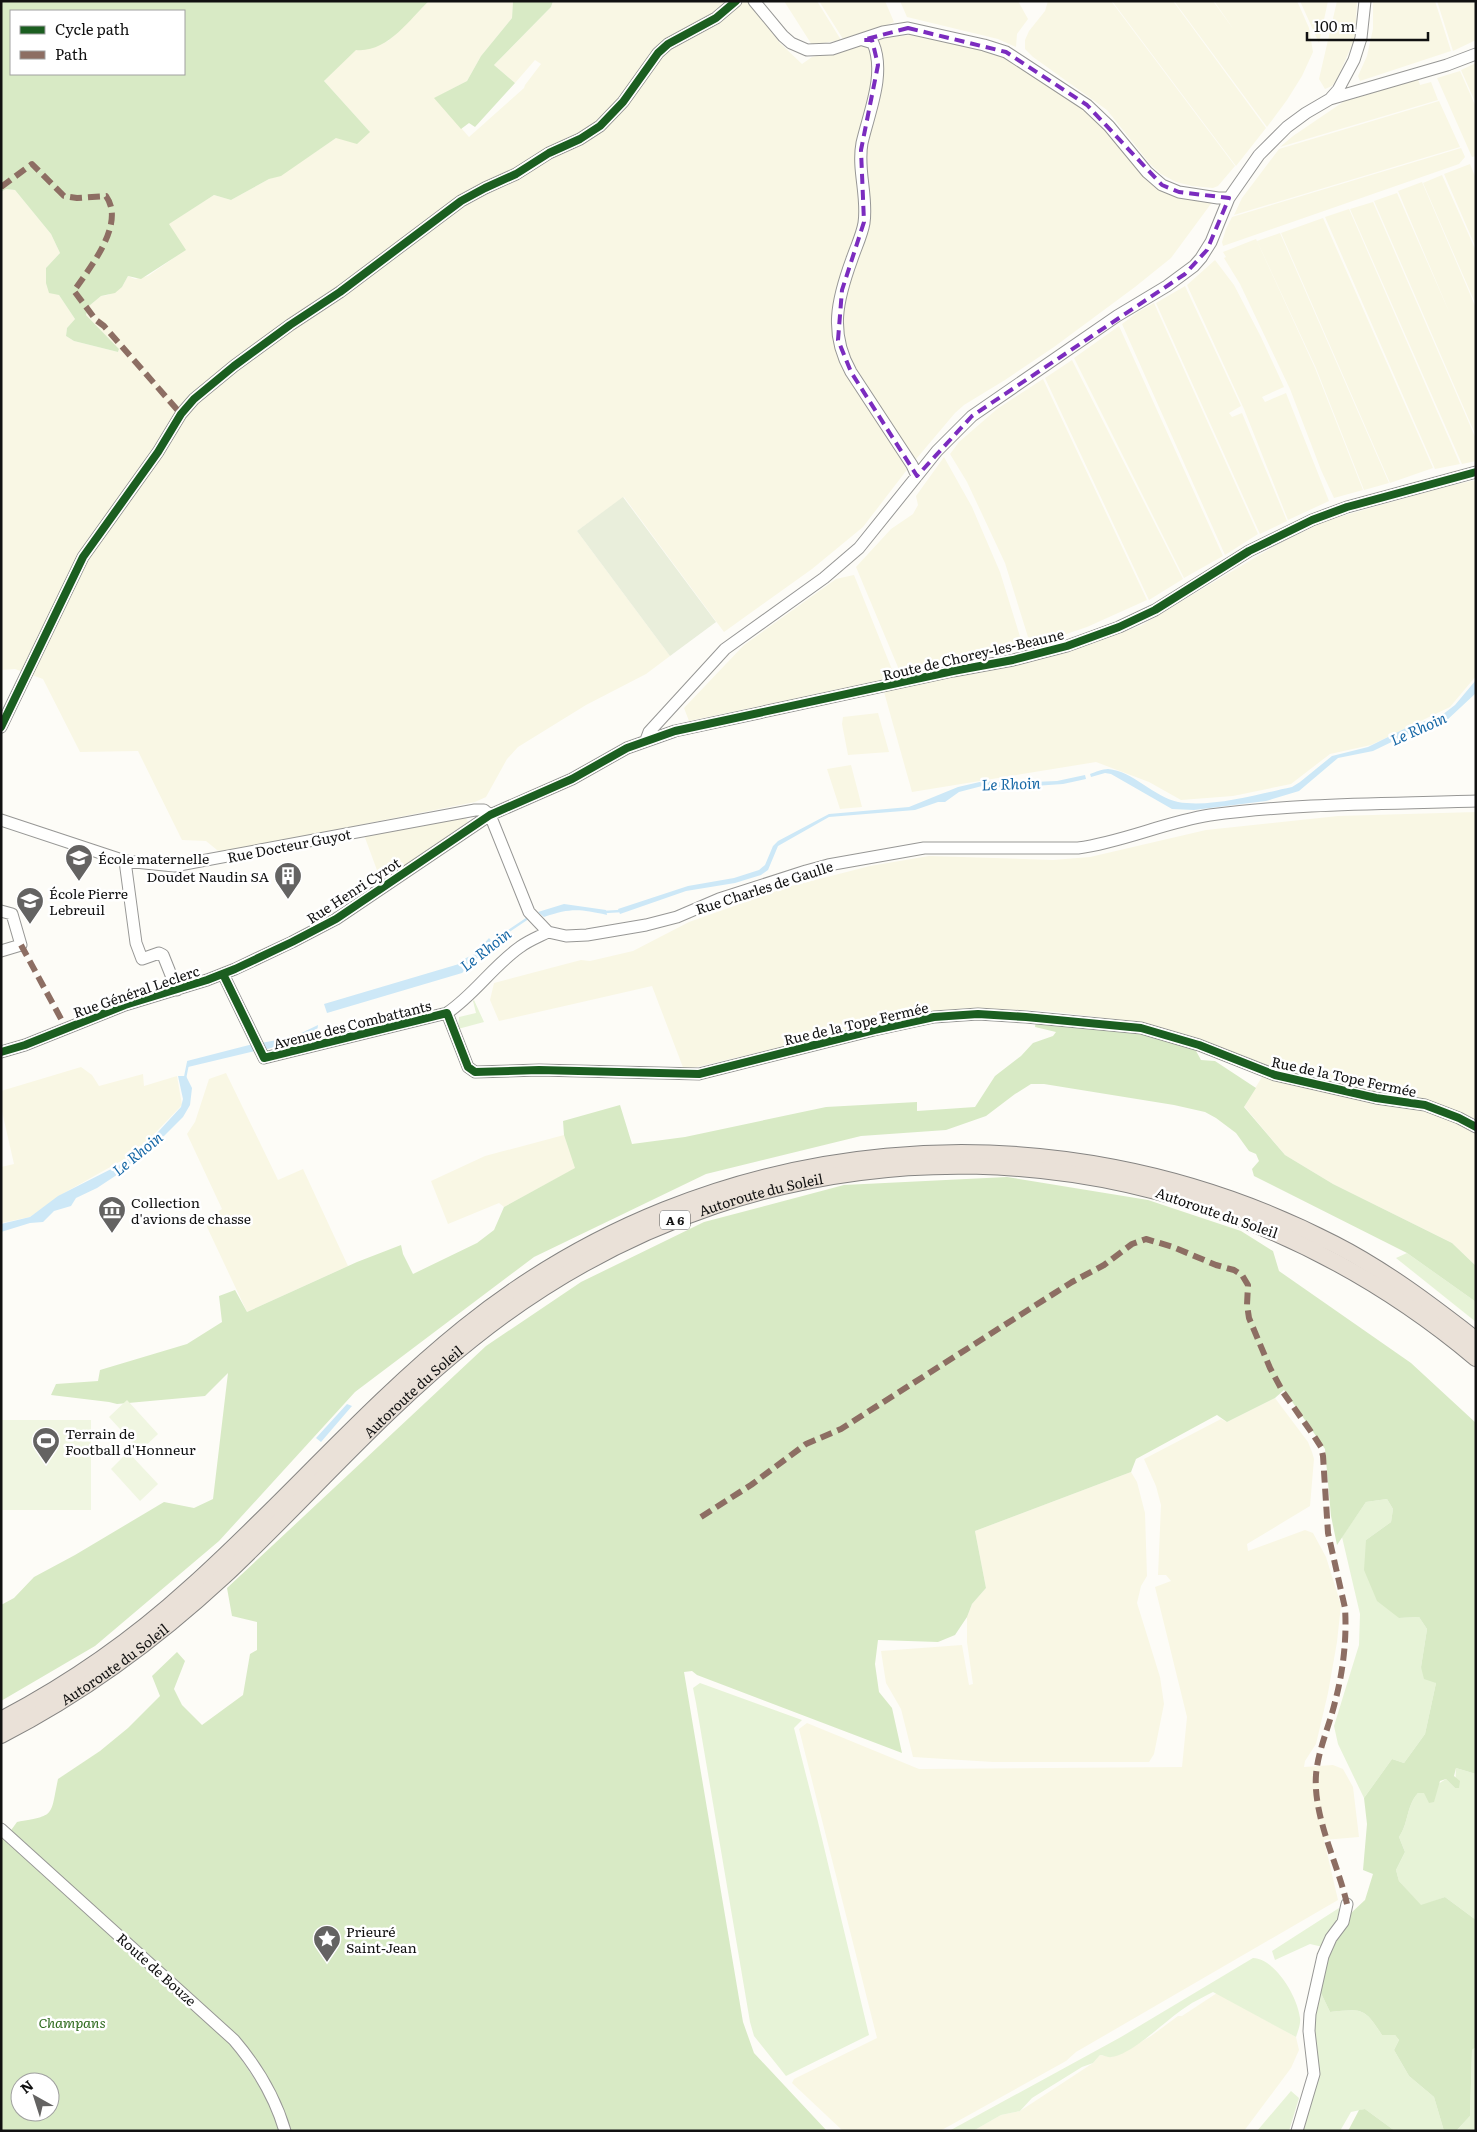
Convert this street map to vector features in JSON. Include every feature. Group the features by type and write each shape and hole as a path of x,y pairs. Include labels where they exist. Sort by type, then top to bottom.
{"highway":[{"name":"Autoroute du Soleil","path":"1,1720 83,1672 170,1606 235,1547 405,1379 497,1302 564,1259 628,1226 694,1199 763,1178 857,1159 942,1153 992,1153 1040,1156 1134,1171 1182,1183 1236,1201 1273,1215 1336,1245 1391,1278 1476,1340"},
{"name":"Autoroute du Soleil","path":"1,1735 57,1704 104,1674 172,1621 250,1551 403,1399 462,1347 511,1309 564,1275 634,1238 707,1209 767,1190 860,1172 959,1166 1007,1167 1054,1171 1148,1188 1246,1219 1324,1254 1398,1299 1476,1358"}],"street":[{"path":"1,727 83,557 158,452 181,414 194,399 234,366 290,325 340,292 462,202 485,188 516,174 549,153 580,139 600,126 623,102 658,53 668,44 711,21 736,1"},
{"path":"754,1 783,36 801,49 822,51 895,29 908,28 965,40 1006,52 1086,105 1109,126 1147,172 1162,185 1180,192 1229,198"},
{"path":"1330,100 1338,90 1354,60 1362,31 1365,1"},
{"path":"863,40 873,43 878,66 875,91 861,150 864,222 842,290 836,326 844,360 850,372 912,465 917,476"},
{"path":"646,740 649,732 725,649 824,578 859,548 936,451 972,416 1117,316 1190,270 1207,250 1229,198 1259,155 1273,139 1306,113 1330,100 1447,65 1476,54"},
{"name":"Route de Chorey-les-Beaune","path":"490,815 572,779 627,748 646,740 695,726 953,671 1014,660 1067,646 1155,610 1249,551 1312,520 1347,507 1476,472"},
{"name":"Rue Charles de Gaulle","path":"548,932 566,936 587,935 646,925 677,917 719,899 806,871 843,862 936,847 1053,850 1078,848 1102,845 1188,820 1209,816 1277,809 1476,801"},
{"name":"Rue Docteur Guyot","path":"1,820 124,861 174,866 475,810 484,810 490,815"},
{"path":"490,815 529,912 548,932"},
{"name":"Rue Henri Cyrot","path":"223,974 329,923 490,815"},
{"path":"124,861 136,943 142,959 159,953 163,955 178,990"},
{"path":"1,911 12,914 21,945 1,951"},
{"name":"Avenue des Combattants","path":"223,974 260,1051 447,1013 458,1006 521,946 548,932"},
{"name":"Rue Général Leclerc","path":"1,1052 25,1045 125,1005 178,990 223,974"},
{"name":"Rue de la Tope Fermée","path":"447,1013 468,1067 476,1072 539,1070 699,1074 874,1030 948,1015 978,1014 1104,1023 1142,1028 1172,1036 1276,1075 1376,1098 1424,1105 1459,1118 1476,1127"},
{"name":"Route de Bouze","path":"1,1829 234,2040 260,2075 280,2116 285,2131"},
{"path":"1297,2131 1314,2074 1309,2031 1310,2014 1323,1956 1343,1922 1347,1904"}],"highlighted area":[{"path":"908,28 1006,52 1087,105 1162,185 1179,192 1229,198 1207,250 1185,274 972,416 917,476 851,372 838,340 842,290 864,222 861,150 878,65 872,40 863,40"}],"shaded area":[{"path":"429,1 513,1 512,18 481,56 467,81 435,98 469,137 524,88 541,64 535,60 515,83 494,65 551,7 553,1 748,1 780,43 802,64 812,57 889,37 911,35 931,36 1001,54 1085,108 1105,127 1140,170 1213,201 1171,258 1054,347 964,405 906,471 863,527 812,569 724,632 624,497 577,531 670,656 646,674 586,705 518,747 507,759 486,797 475,802 224,852 217,850 206,841 182,840 138,751 80,752 43,679 15,669 1,670 1,192 6,189 15,190 51,234 60,253 46,268 59,295 75,319 67,328 66,336 74,341 118,352 119,349 86,315 89,306 101,296 108,295 122,287 128,276 135,279 148,276 185,250 168,224 214,195 231,200 269,179 281,175 336,138 369,131 324,81 356,49 388,41"},
{"path":"784,1 817,1 841,40 812,45"},
{"path":"819,1 885,1 894,22 879,29 843,39"},
{"path":"900,1 1018,1 1028,19 1017,34 1016,47 998,39 907,17"},
{"path":"1048,1 1111,1 1235,166 1218,186 1213,188 1192,186 1176,182 1161,174 1150,164 1107,110 1033,57 1025,49 1025,40 1029,31 1045,11"},
{"path":"1112,1 1173,1 1266,128 1236,166"},
{"path":"1174,1 1213,1 1234,30 1214,1 1297,1 1309,28 1313,52 1302,76 1267,127"},
{"path":"1300,1 1328,1 1319,43"},
{"path":"1337,1 1357,1 1355,38 1338,77 1332,86 1325,89 1319,79"},
{"path":"1373,1 1435,1 1451,51 1360,81 1358,76 1367,56 1373,29"},
{"path":"1437,1 1476,1 1476,40 1453,51"},
{"path":"1476,63 1476,104 1461,70"},
{"path":"1460,71 1476,107 1476,156 1472,157 1437,78"},
{"path":"1418,79 1420,85 1431,82 1438,100 1280,147 1346,100"},
{"path":"1439,101 1460,147 1234,215 1242,198 1279,149"},
{"path":"1461,148 1465,157 1459,164 1223,246 1222,242 1226,229 1232,217"},
{"path":"1470,164 1476,179 1476,248 1444,174"},
{"path":"1442,175 1476,251 1476,305 1423,183"},
{"path":"1422,182 1476,308 1476,436 1374,201 1397,193 1450,314 1398,191"},
{"path":"1373,202 1476,439 1476,461 1462,464 1350,209"},
{"path":"1349,209 1460,464 1435,469 1325,217"},
{"path":"1323,218 1433,468 1390,483 1281,233"},
{"path":"1280,233 1389,483 1364,490 1316,368 1257,241"},
{"path":"1256,239 1315,368 1363,490 1334,498 1321,470 1290,389 1240,284 1224,258 1226,257 1223,252"},
{"path":"1215,260 1234,285 1284,387 1262,397 1265,402 1286,393 1329,501 1288,520 1244,409 1187,285"},
{"path":"1185,286 1241,406 1229,413 1232,417 1242,413 1287,521 1260,534 1156,303"},
{"path":"1154,303 1258,534 1225,555 1122,324"},
{"path":"1119,326 1223,556 1184,578 1074,358"},
{"path":"1072,360 1183,579 1149,600 1045,378"},
{"path":"1043,379 1147,600 1087,627 1043,642 1037,642 1034,637 1030,639 1028,637 1005,563 967,482 950,454 959,442 997,409"},
{"path":"944,457 972,507 1000,572 1022,643 1021,646 900,672 856,567 891,529 913,514 918,505 916,496"},
{"path":"1476,480 1476,676 1450,707 1371,745 1330,754 1291,784 1233,796 1181,800 1149,782 1096,762 912,792 884,692 1089,644 1140,626 1278,544 1325,521 1444,487"},
{"path":"854,575 895,677 689,721 684,708 744,645 836,579"},
{"path":"878,713 889,752 848,755 842,724 843,717"},
{"path":"851,765 862,807 840,809 827,769"},
{"path":"1476,812 1476,1266 1452,1243 1333,1184 1285,1155 1244,1106 1267,1069 1186,1035 1097,1017 1048,1011 968,1008 925,1013 684,1070 652,986 499,1021 490,1000 494,983 581,960 590,961 633,951 689,922 788,887 870,866 929,856 1053,860 1090,857 1206,830 1338,816"},
{"path":"464,815 469,823 381,881 364,835"},
{"path":"81,1067 92,1075 99,1086 143,1074 144,1086 177,1076 182,1105 137,1152 64,1193 30,1217 1,1223 1,1167 14,1164 1,1107 1,1091"},
{"path":"226,1073 278,1180 303,1169 348,1266 247,1312 207,1227 208,1218 222,1209 187,1134 195,1122 209,1079"},
{"path":"564,1135 576,1168 504,1207 499,1203 448,1224 431,1181 485,1156"},
{"path":"1275,1398 1308,1442 1312,1452 1314,1459 1310,1506 1247,1544 1248,1551 1305,1530 1313,1533 1326,1557 1341,1605 1328,1693 1316,1744 1305,1761 1304,1767 1333,1765 1343,1769 1353,1787 1359,1837 1324,1840 1338,1900 1076,2052 1066,2061 940,2131 843,2131 792,2083 794,2079 877,2038 799,1729 807,1723 919,1769 1182,1767 1187,1717 1155,1587 1171,1581 1166,1575 1158,1575 1161,1505 1156,1486 1144,1459 1221,1419 1227,1422"},
{"path":"1131,1472 1137,1482 1145,1513 1147,1576 1141,1586 1137,1603 1160,1677 1164,1704 1154,1754 1149,1762 993,1762 913,1757 901,1709 886,1683 881,1651 962,1645 969,1685 973,1684 967,1642 967,1617 972,1604 986,1588 975,1531"},
{"path":"1217,1993 1296,2037 1299,2050 1291,2068 1244,2131 973,2131 1001,2115 1020,2111 1093,2063 1100,2055 1111,2057 1122,2053"}],"green space":[{"path":"1,1 429,1 397,34 378,46 367,50 356,50 324,81 370,132 357,144 336,138 281,176 269,179 231,200 214,195 169,224 186,250 141,279 128,276 122,287 115,293 101,296 89,306 86,315 119,349 118,352 74,341 66,336 67,328 75,319 59,295 49,293 46,283 46,268 60,253 51,234 15,190 6,189 1,192"},
{"path":"513,1 553,1 551,7 494,65 515,83 475,127 469,123 461,129 434,98 467,81 481,56 512,18"},
{"path":"623,497 716,622 670,656 577,531"},
{"path":"474,1000 484,1022 458,1029 459,1017 476,1013"},
{"path":"1036,1019 1137,1029 1195,1049 1201,1060 1215,1061 1256,1088 1244,1107 1285,1155 1333,1184 1452,1243 1476,1266 1476,1302 1407,1253 1254,1176 1252,1169 1259,1161 1256,1154 1249,1151 1236,1133 1205,1112 1174,1105 1044,1084 1031,1084 986,1116 946,1130 861,1136 706,1174 534,1257 355,1392 219,1541 95,1646 1,1701 1,1605 14,1598 34,1577 164,1502 194,1508 213,1499 228,1373 205,1396 117,1404 51,1395 56,1384 98,1381 100,1370 187,1344 222,1322 219,1296 235,1290 247,1312 357,1262 401,1245 403,1254 413,1274 477,1243 494,1230 504,1207 575,1168 564,1135 563,1121 620,1105 632,1144 685,1137 826,1107 917,1102 917,1111 975,1107 995,1076 1021,1056 1033,1043 1053,1036 1056,1032 1035,1027"},
{"path":"1007,1177 1148,1200 1241,1231 1273,1251 1279,1271 1411,1363 1476,1423 1476,1774 1456,1768 1454,1776 1460,1781 1459,1788 1455,1788 1446,1779 1440,1781 1434,1802 1429,1803 1424,1793 1418,1793 1411,1803 1399,1837 1405,1852 1396,1870 1399,1881 1421,1905 1445,1897 1476,1920 1476,2047 1472,2050 1470,2116 1456,2131 1444,2131 1434,2097 1409,2076 1394,2050 1399,2040 1395,2035 1382,2035 1371,2019 1361,2012 1349,2010 1330,2012 1320,1991 1327,1954 1351,1913 1365,1900 1373,1874 1363,1870 1367,1824 1364,1798 1392,1759 1404,1763 1425,1734 1436,1683 1424,1679 1421,1667 1427,1629 1419,1617 1399,1618 1377,1601 1364,1570 1366,1540 1391,1522 1393,1509 1387,1499 1366,1502 1337,1545 1331,1516 1325,1449 1284,1390 1275,1398 1227,1422 1217,1415 1136,1459 1131,1472 975,1531 986,1588 972,1604 967,1617 955,1635 938,1642 878,1640 875,1664 879,1692 892,1708 902,1753 697,1675 692,1671 684,1672 743,2022 754,2053 827,2131 290,2131 246,2048 9,1833 17,1822 39,1818 49,1812 54,1801 58,1779 100,1751 128,1728 160,1696 152,1676 177,1652 185,1661 174,1689 182,1705 202,1725 243,1695 250,1654 257,1650 257,1622 232,1616 227,1588 486,1346 581,1282 704,1222 844,1185"},
{"path":"1407,1253 1476,1302 1476,1322 1396,1258"},
{"path":"127,1400 158,1434 140,1451 109,1417"},
{"name":"Terrain de Football d'Honneur","path":"1,1420 91,1420 91,1510 1,1510"},
{"path":"128,1452 158,1484 140,1501 111,1469"},
{"path":"1387,1499 1393,1509 1391,1522 1366,1540 1399,1618 1419,1617 1427,1629 1421,1667 1436,1683 1425,1734 1404,1763 1392,1759 1364,1798 1338,1744 1334,1726 1359,1645 1360,1614 1342,1537 1366,1502"},
{"path":"700,1683 802,1720 794,1728 869,2035 786,2076 754,2036 750,2022 693,1688"},
{"path":"1456,1768 1476,1774 1476,1920 1445,1897 1421,1906 1399,1881 1396,1870 1405,1852 1399,1837 1411,1803 1418,1793 1424,1793 1446,1779 1455,1788"},
{"name":"Champans","path":"1,1837 225,2038 257,2082 270,2106 280,2131 1,2131"},
{"path":"1339,1908 1341,1913 1323,1947 1310,1944 1275,1960 1272,1951"},
{"path":"1253,1958 1262,1960 1270,1965 1290,1990 1300,2018 1296,2037 1213,1992 1178,2012 1129,2050 1110,2057 1100,2055 1093,2063 1082,2067 1032,2098 1020,2111 1001,2115 973,2131 949,2131 1121,2037"},
{"path":"1320,1991 1330,2012 1349,2010 1361,2012 1371,2019 1382,2035 1395,2035 1399,2040 1394,2050 1409,2076 1434,2097 1444,2131 1395,2131 1365,2109 1351,2112 1340,2131 1302,2131 1318,2072 1312,2021"},
{"path":"1476,2047 1476,2131 1456,2131 1470,2116 1472,2050"},
{"path":"1291,2091 1299,2098 1289,2131 1257,2131"},
{"path":"1365,2109 1395,2131 1348,2131 1359,2110"}],"water":[{"path":"1476,680 1476,693 1446,721 1406,735 1373,751 1338,758 1299,791 1266,801 1194,810 1172,809 1111,774 1105,773 1091,777 1090,774 1106,769 1117,771 1126,774 1169,799 1191,803 1220,802 1292,787 1332,756 1368,747 1406,728 1442,715 1455,705"},
{"path":"1085,775 1086,779 1063,784 1006,788 982,786 959,792 945,802 938,802 915,810 829,817 778,846 768,870 761,875 735,883 686,891 620,914 618,909 688,886 734,878 759,870 765,865 773,846 778,841 829,814 909,807 958,787 984,781 1008,783 1057,781"},
{"path":"564,904 606,910 607,915 575,910 544,917 538,912"},
{"path":"489,938 493,943 462,973 327,1013 324,1004 459,964 475,954"},
{"path":"318,1025 317,1032 309,1037 264,1050 261,1043 293,1037"},
{"path":"253,1044 255,1051 188,1067 187,1061"},
{"path":"178,1076 186,1076 192,1088 190,1105 183,1117 141,1159 97,1188 76,1198 71,1206 54,1211 43,1222 30,1223 1,1232 1,1224 30,1217 58,1196 123,1163 147,1144 181,1107 183,1099"},
{"path":"347,1404 352,1406 321,1442 316,1438"}],"waterway":[{"name":"Le Rhoin","path":"604,912 621,911"},
{"name":"Le Rhoin","path":"491,943 528,918"},
{"name":"Le Rhoin","path":"185,1078 188,1063"}],"marked path":[{"path":"1,187 32,164 64,196 77,198 106,196 111,207 112,219 109,232 104,245 74,291 96,320 104,326 181,414"},
{"path":"21,945 66,1028"},
{"path":"701,1517 751,1485 806,1444 841,1429 1072,1282 1104,1265 1132,1244 1146,1239 1234,1270 1242,1275 1248,1285 1247,1305 1249,1318 1270,1368 1283,1392 1321,1447 1323,1456 1328,1533 1345,1608 1345,1632 1344,1655 1338,1691 1317,1766 1316,1791 1322,1824 1347,1904"}],"cycle path":[{"path":"1,727 83,557 158,452 181,414 194,399 234,366 290,325 340,292 461,201 516,174 549,153 580,139 600,126 623,102 658,53 668,44 716,18 736,1"},
{"path":"1,1052 25,1045 125,1005 207,980 292,942 336,919 490,815 572,779 627,748 675,731 953,671 1013,660 1067,646 1119,627 1155,610 1249,551 1312,520 1347,507 1476,472"},
{"path":"223,974 264,1058 447,1013 468,1067 475,1072 539,1070 699,1074 874,1030 934,1017 978,1014 1141,1028 1199,1045 1275,1075 1376,1098 1425,1105 1459,1118 1476,1127"}],"place":[{"name":"École maternelle","path":"79,882"},
{"name":"Doudet Naudin SA","path":"288,900"},
{"name":"École Pierre Lebreuil","path":"30,925"},
{"name":"Collection d'avions de chasse","path":"112,1234"},
{"name":"Terrain de Football d'Honneur","path":"46,1465"},
{"name":"Prieuré Saint-Jean","path":"327,1963"}]}
